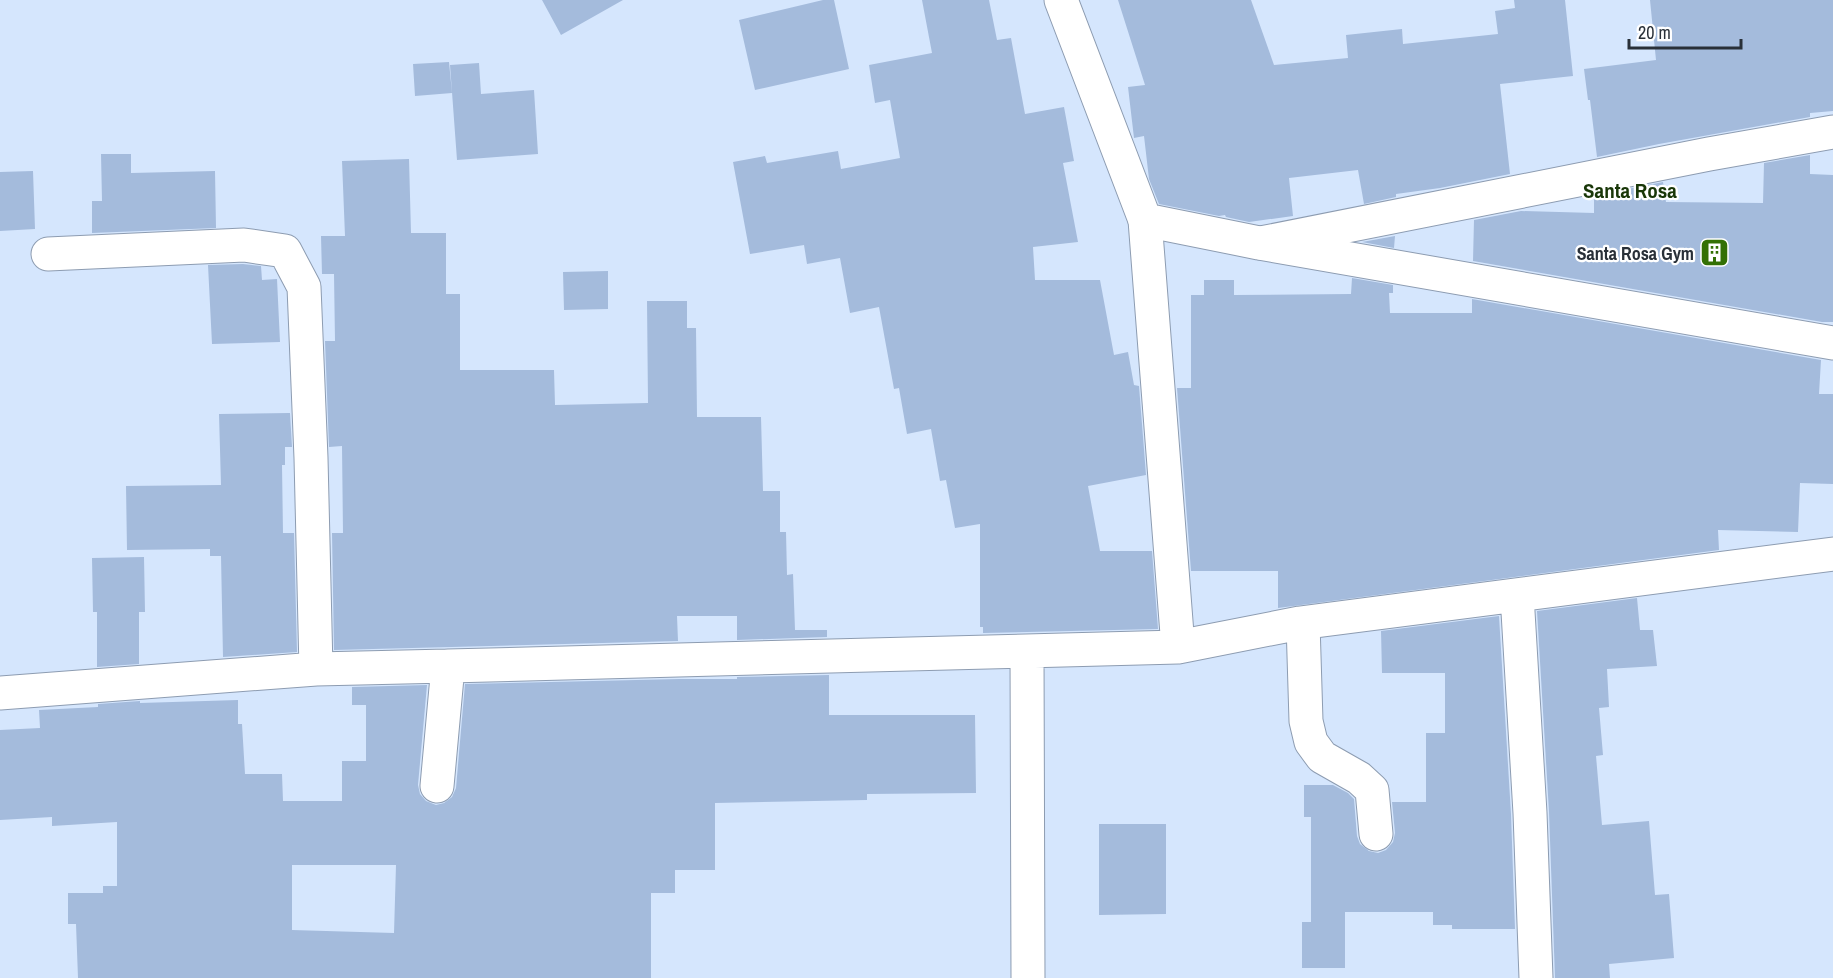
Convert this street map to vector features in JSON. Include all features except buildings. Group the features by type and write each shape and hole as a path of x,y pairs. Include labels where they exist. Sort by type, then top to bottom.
{"street":[{"path":"1061,0 1145,220 1178,647"},
{"path":"1259,243 1708,154 1833,132"},
{"path":"1145,220 1259,243 1833,343"},
{"path":"48,254 243,245 285,251 304,287 316,669"},
{"path":"0,693 316,669 1178,647 1303,623 1833,554"},
{"path":"1516,596 1529,789 1536,978"},
{"path":"1303,623 1306,721 1311,742 1322,757 1359,778 1372,790 1376,834"},
{"path":"1027,651 1028,978"},
{"path":"437,786 448,666"}],"place":[{"name":"Santa Rosa Gym","path":"1715,253"}],"district":[{"name":"Santa Rosa","path":"1630,190"}]}
